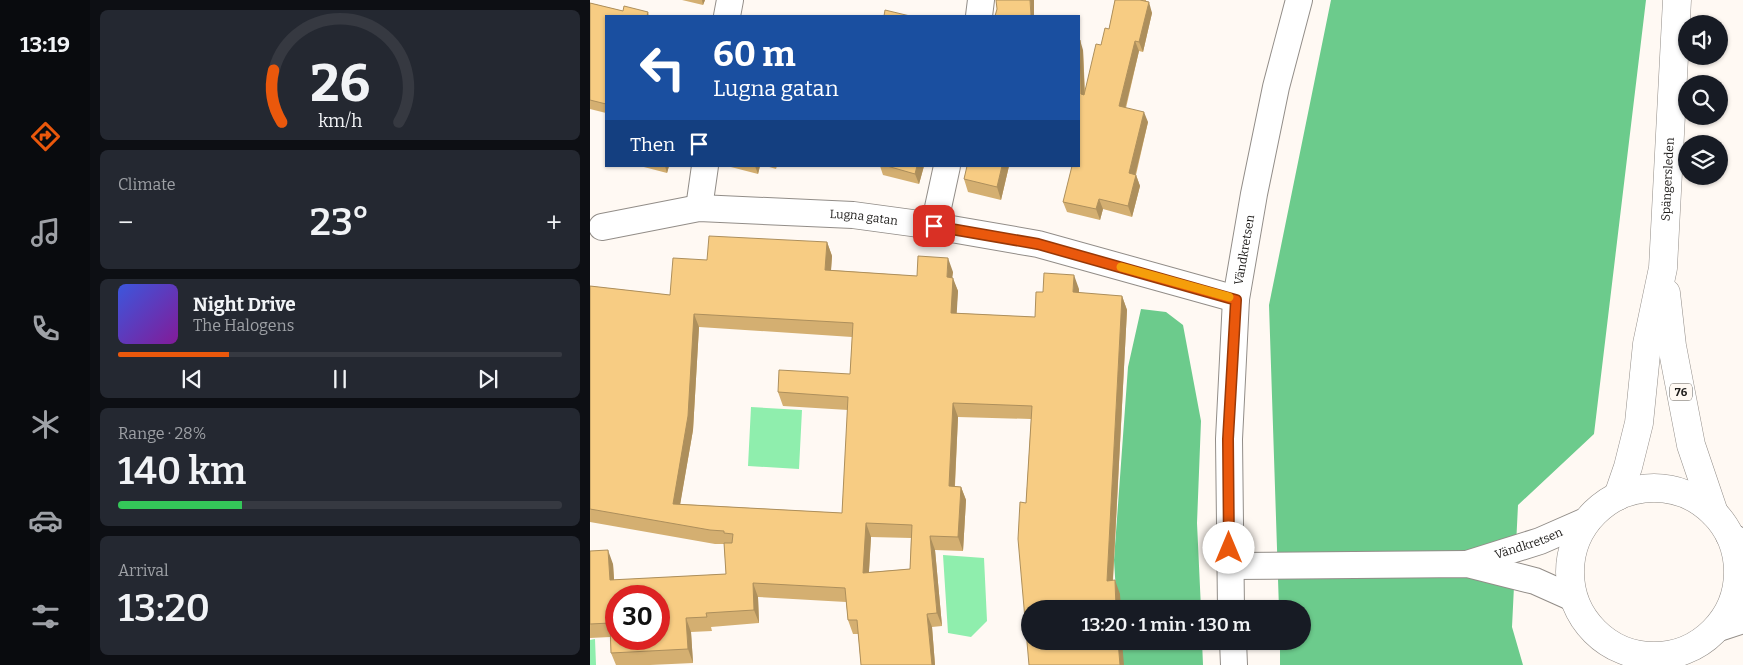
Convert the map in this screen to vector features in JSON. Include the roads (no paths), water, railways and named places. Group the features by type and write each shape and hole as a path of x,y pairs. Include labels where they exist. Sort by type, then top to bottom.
{"main road":[{"name":"Spängersleden","path":"1618,496 1628,467 1639,422 1647,344 1663,268 1677,0"},
{"name":"Spängersleden","path":"1589,626 1611,645 1638,655 1688,655 1716,629 1730,608 1737,584 1737,559 1729,530 1692,445 1672,346 1663,268"},
{"name":"Spängersleden","path":"1606,665 1589,626 1573,598 1569,571 1574,544 1588,520 1601,506 1618,496 1643,489 1669,489 1693,498 1729,530"}],"street":[{"path":"727,15 730,0"},
{"path":"979,15 981,0"},
{"name":"Vändkretsen","path":"1231,600 1228,439 1236,300 1276,87 1299,0"},
{"path":"699,208 705,167"},
{"path":"934,226 947,167"},
{"name":"Lugna gatan","path":"602,227 699,208 852,215 934,226 1038,244 1236,300"},
{"name":"Vändkretsen","path":"1467,564 1540,541 1588,520"},
{"name":"Vändkretsen","path":"1230,566 1467,564 1535,581 1573,598"},
{"path":"1716,629 1743,620"},
{"path":"1233,650 1234,665"}]}
